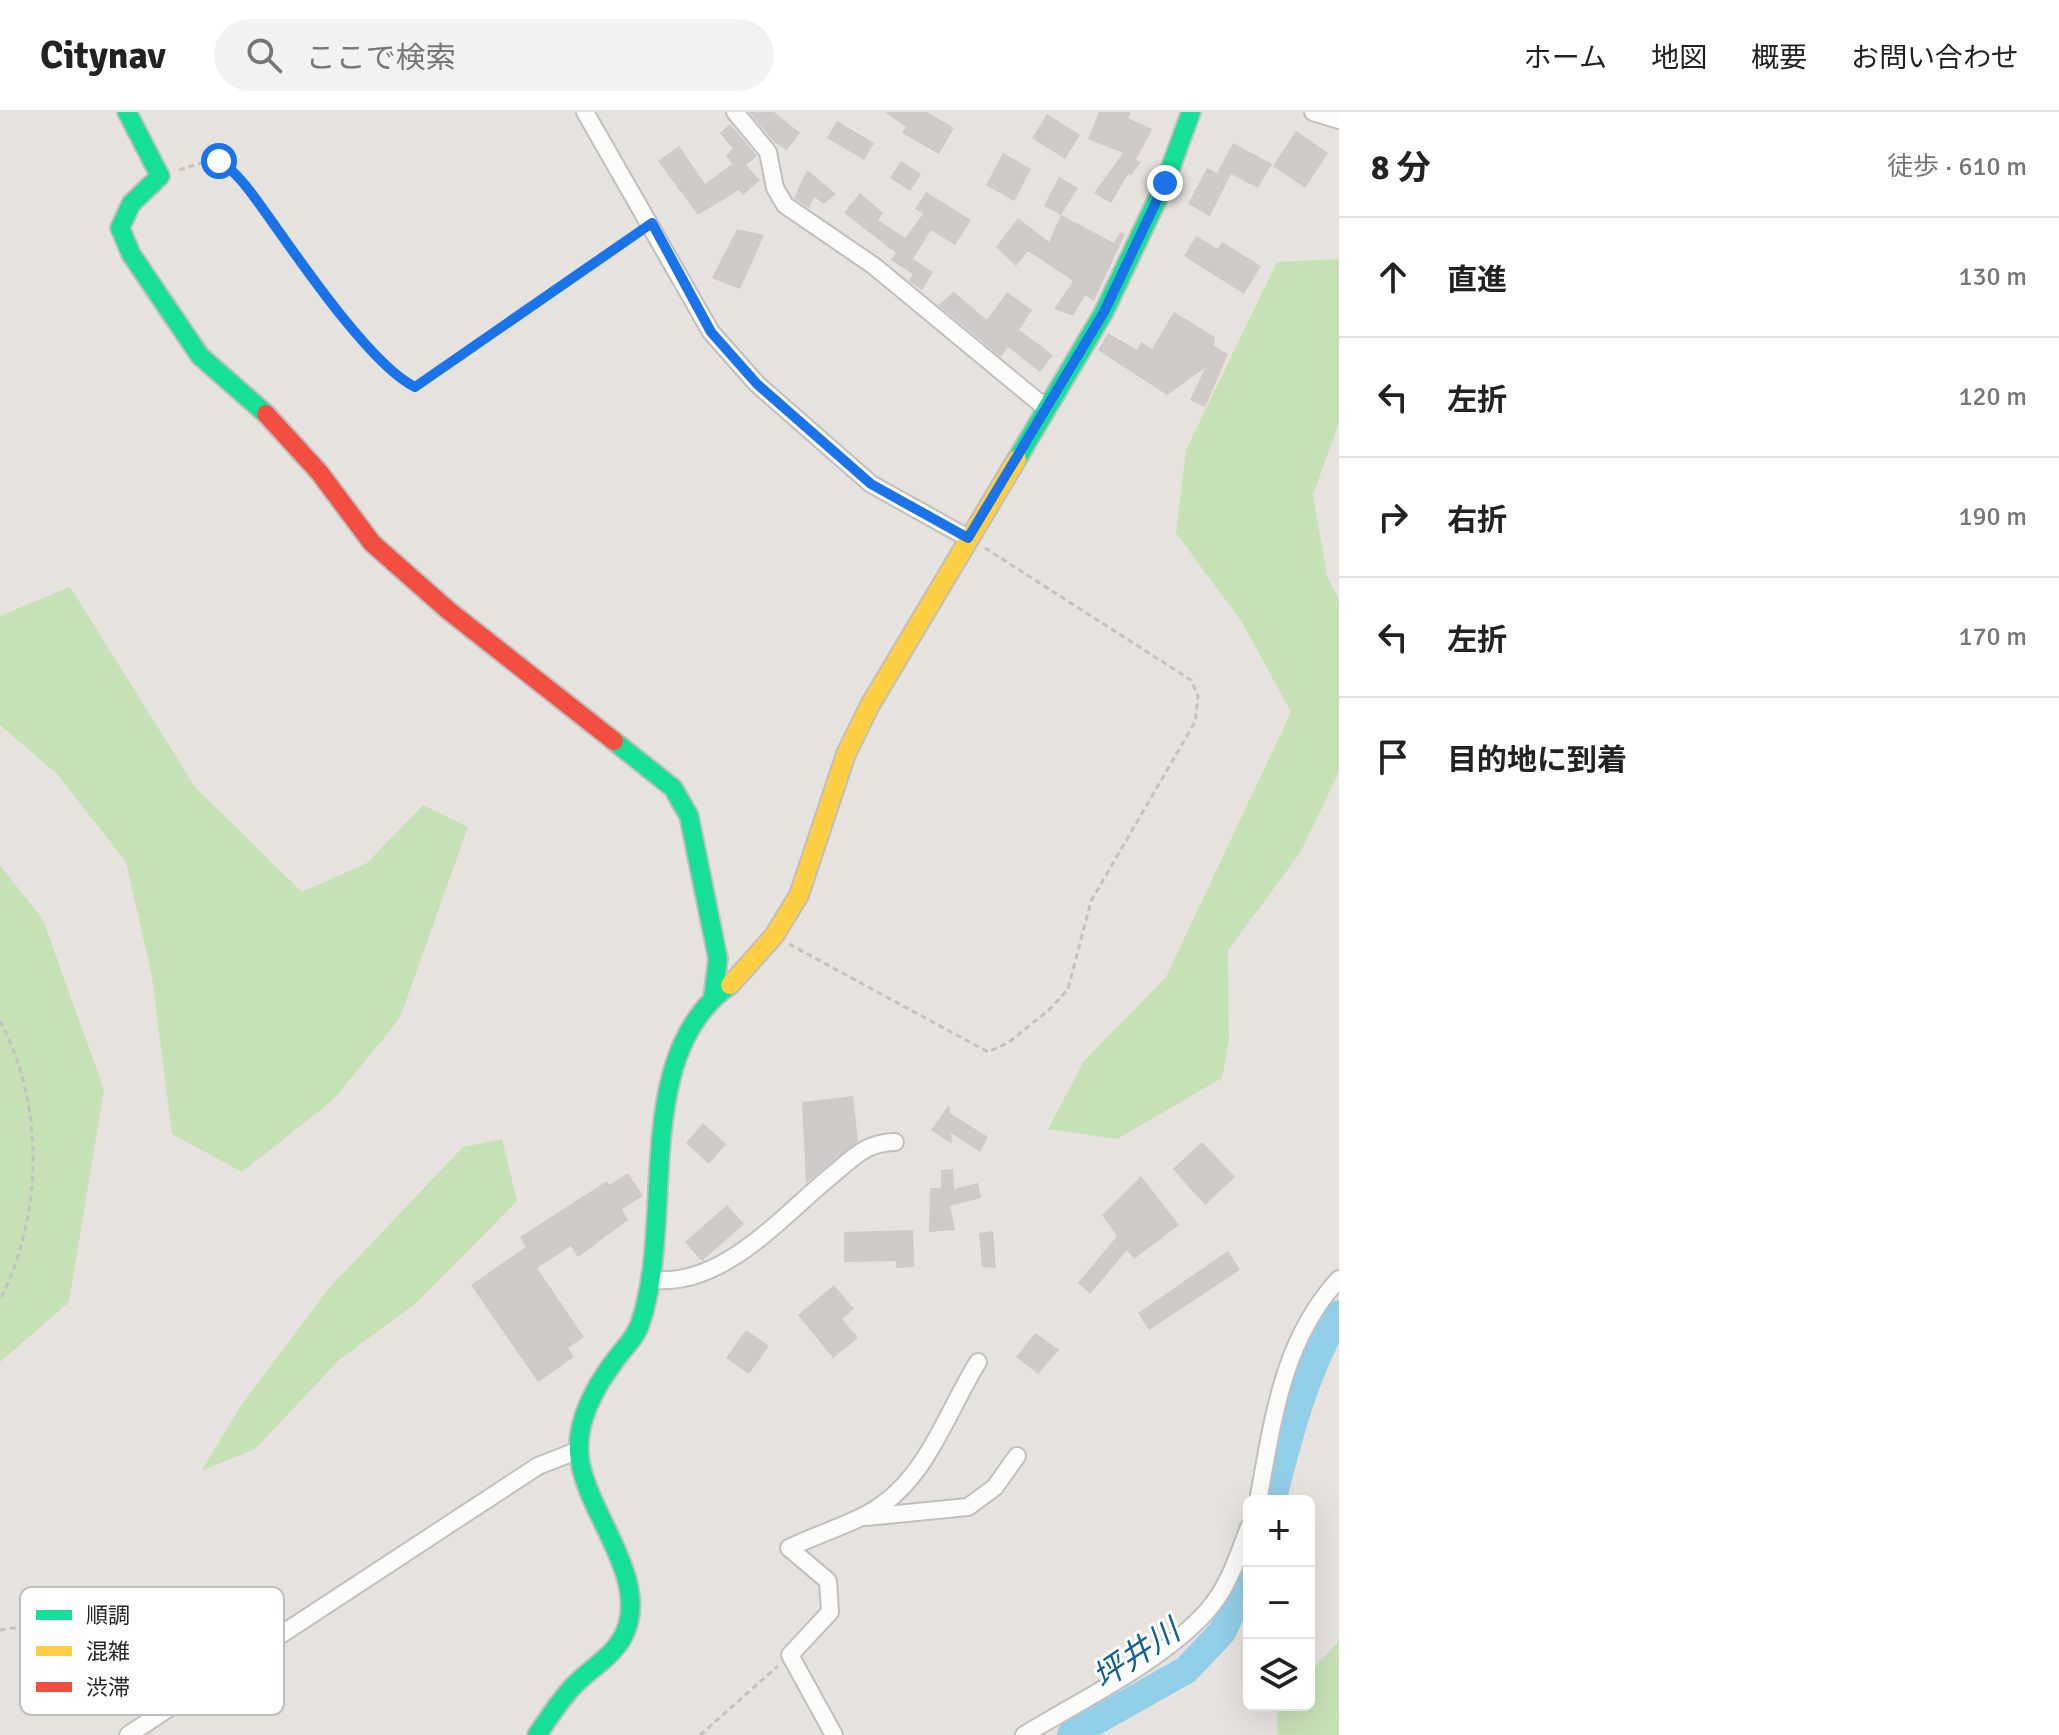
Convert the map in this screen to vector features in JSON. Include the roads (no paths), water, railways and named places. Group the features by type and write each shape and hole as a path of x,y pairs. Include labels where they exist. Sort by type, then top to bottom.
{"street":[{"path":"127,112 160,176 131,204 120,228 131,254 200,356 287,437 319,472 372,543 449,611 673,788 689,816 699,857 718,959 713,997"},
{"path":"585,112 652,223 711,332 757,384 871,484 968,538"},
{"path":"735,112 768,152 775,188 785,205 874,266 1047,409"},
{"path":"537,1735 570,1689 606,1658 626,1631 632,1602 611,1537 582,1473 579,1450 582,1424 602,1377 639,1329 654,1280 664,1117 671,1072 681,1041 713,997 733,983 774,936 799,895 846,754 870,705 1104,312 1165,183 1191,112"},
{"path":"1313,112 1339,120"},
{"path":"654,1280 687,1280 718,1266 864,1148 895,1142"},
{"path":"1259,1495 1282,1375 1316,1303 1339,1279"},
{"path":"834,1735 790,1655 830,1612 828,1581 789,1548 881,1505 913,1474 978,1362"},
{"path":"284,1633 538,1466 579,1450"},
{"path":"856,1519 968,1507 995,1487 1017,1456"},
{"path":"1024,1735 1155,1655 1208,1610 1230,1578 1243,1543"},
{"path":"128,1735 158,1715"}],"waterway":[{"name":"坪井川","path":"1274,1495 1307,1382 1339,1314"},
{"name":"坪井川","path":"1071,1735 1186,1670 1222,1632 1243,1588"}]}
